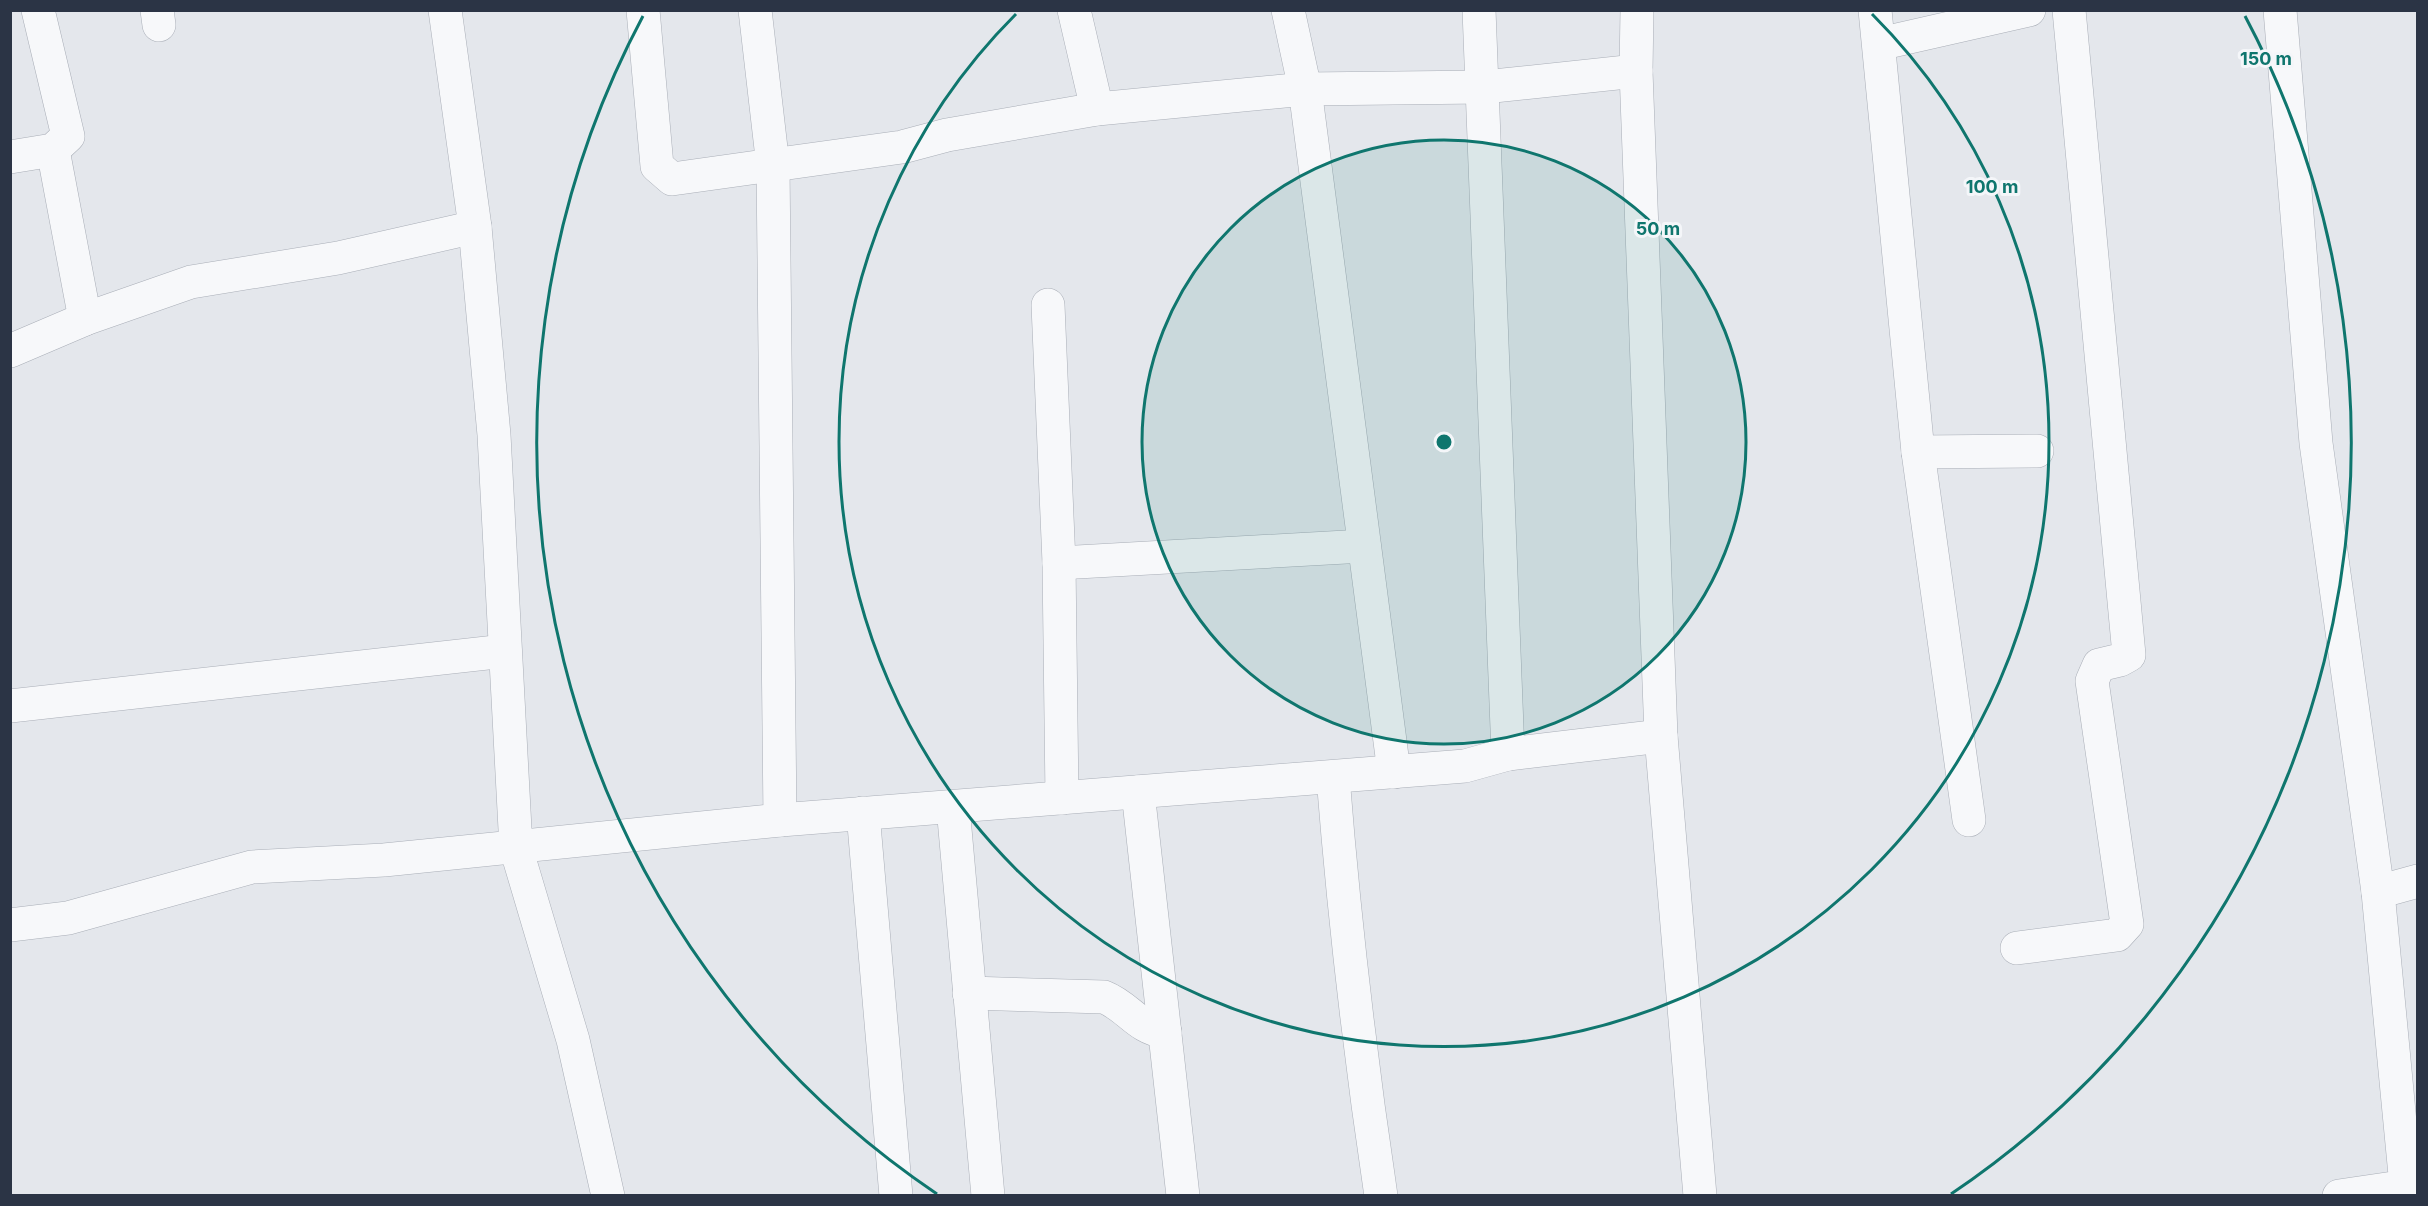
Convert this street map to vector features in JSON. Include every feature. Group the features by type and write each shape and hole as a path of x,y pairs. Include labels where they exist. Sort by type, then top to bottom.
{"street":[{"path":"10,158 53,150 68,136 38,10"},
{"path":"445,10 475,227 494,435 516,848 573,1040 608,1196"},
{"path":"643,10 657,166 672,179 902,147 947,135 1097,109 1305,89 1484,87 1636,71"},
{"path":"755,10 773,166 780,820"},
{"path":"1074,10 1097,109"},
{"path":"1288,10 1305,89 1394,772"},
{"path":"1479,10 1484,87 1508,754"},
{"path":"1637,10 1636,71 1661,736 1700,1196"},
{"path":"1875,10 1918,452 1969,820"},
{"path":"1879,44 2029,10"},
{"path":"2017,948 2117,935 2127,924 2092,681 2099,665 2120,660 2129,655 2069,10"},
{"path":"2280,10 2316,443 2378,892 2407,1191 2338,1196"},
{"path":"53,150 85,319"},
{"path":"10,351 85,319 190,282 338,258 475,227"},
{"path":"1048,305 1059,563 1062,798"},
{"path":"1918,452 2037,450"},
{"path":"1059,563 1364,546"},
{"path":"10,706 506,651"},
{"path":"10,925 68,918 252,867 384,860 780,820 1464,766 1508,754 1661,736"},
{"path":"1333,777 1344,918 1360,1061 1380,1196"},
{"path":"1138,792 1183,1196"},
{"path":"953,807 988,1196"},
{"path":"863,813 896,1196"},
{"path":"2378,892 2418,881"},
{"path":"969,993 1104,997 1119,1003 1148,1030 1165,1032"}]}
